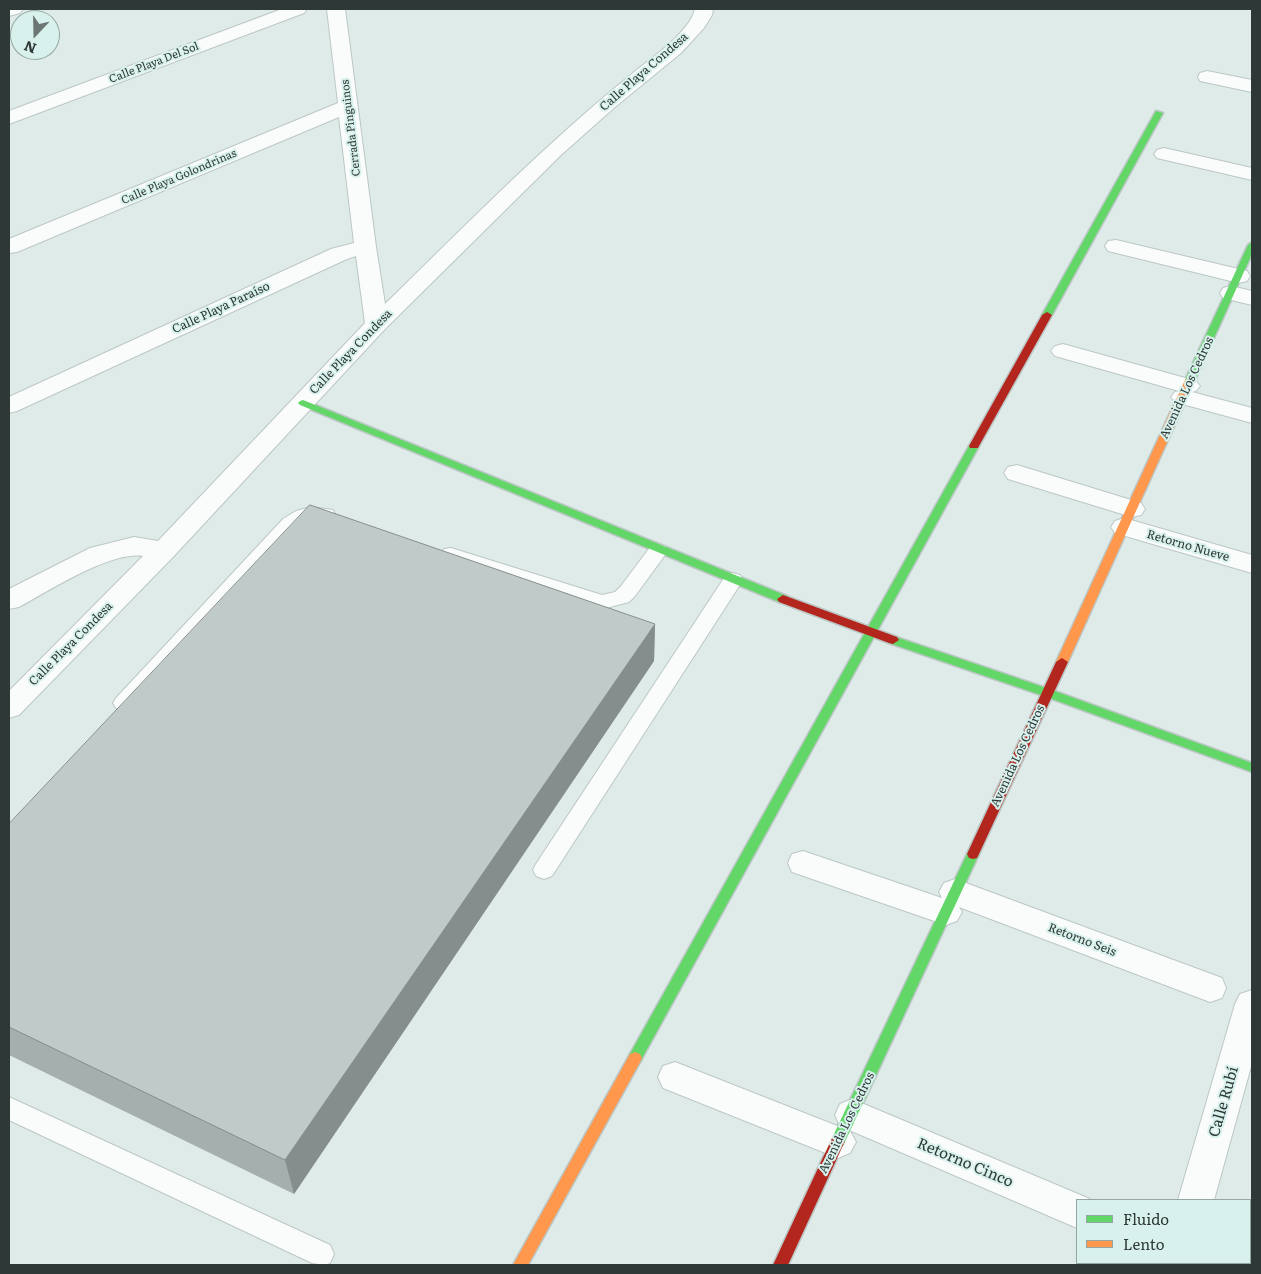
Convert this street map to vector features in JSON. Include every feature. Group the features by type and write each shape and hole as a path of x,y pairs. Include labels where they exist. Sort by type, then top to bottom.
{"street":[{"path":"9,11 14,9"},
{"name":"Calle Playa Del Sol","path":"9,118 298,9"},
{"name":"Cerrada Pinguinos","path":"336,9 365,247"},
{"name":"Calle Playa Condesa","path":"9,708 164,551 377,324 554,151 608,103 674,49 698,24 704,9"},
{"path":"1207,77 1252,86"},
{"name":"Calle Playa Golondrinas","path":"9,248 348,106"},
{"path":"520,1265 1160,113"},
{"path":"1164,154 1252,174"},
{"path":"1116,246 1241,289"},
{"name":"Avenida Los Cedros","path":"780,1265 1048,694 1186,391 1241,289 1252,246"},
{"path":"365,247 377,324"},
{"name":"Calle Playa Paraíso","path":"9,406 340,254 365,247"},
{"path":"1063,351 1186,391 1252,416"},
{"path":"303,402 658,551 733,580 871,632 1252,768"},
{"name":"Retorno Nueve","path":"1017,473 1128,518 1252,564"},
{"path":"9,600 98,554 134,546 164,551"},
{"name":"Retorno Seis","path":"803,863 950,902 1210,988"},
{"name":"Calle Rubí","path":"1196,1199 1252,1004"},
{"name":"Retorno Cinco","path":"675,1077 845,1128 1076,1211"}],"lane":[{"path":"109,718 297,517 318,512 346,520"},
{"path":"431,548 602,602 622,597 658,551"},
{"path":"544,870 733,580"},
{"path":"9,1108 321,1254"}],"building":[{"path":"310,505 655,624 285,1160 9,1027 9,824"}],"traffic: fast":[{"path":"1047,315 1159,113"},
{"path":"1190,380 1252,245"},
{"path":"303,403 783,599"},
{"path":"635,1058 974,446"},
{"path":"893,640 1048,693 1252,768"},
{"path":"838,1141 973,854"}],"traffic: slow":[{"path":"1062,662 1190,380"},
{"path":"520,1265 635,1058"}],"traffic: jam":[{"path":"974,446 1047,315"},
{"path":"783,599 893,640"},
{"path":"973,854 1062,662"},
{"path":"780,1265 838,1141"}]}
